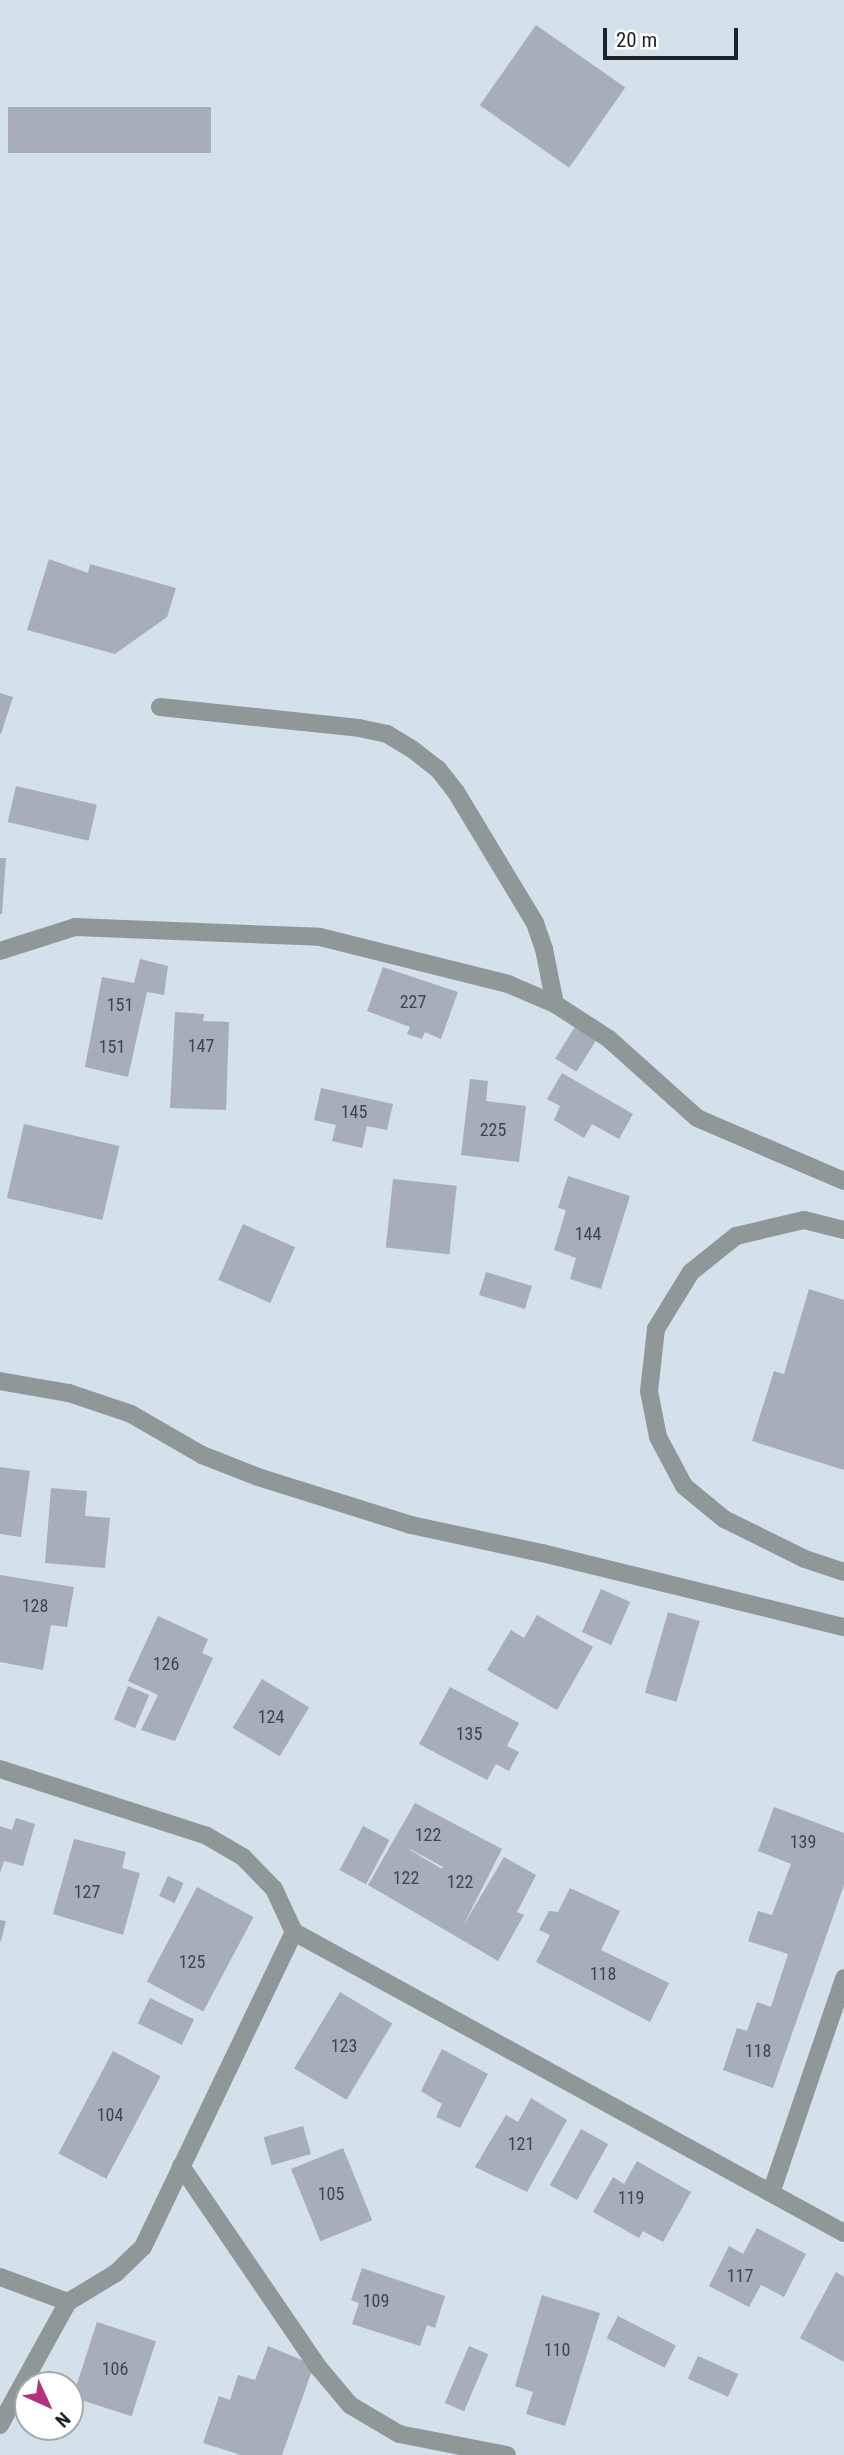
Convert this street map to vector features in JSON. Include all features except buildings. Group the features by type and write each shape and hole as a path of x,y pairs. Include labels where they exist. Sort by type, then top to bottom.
{"street":[{"path":"160,707 359,727 387,734 412,749 438,769 456,792 535,923 544,949 555,1004"},
{"path":"0,951 75,927 320,937 508,984 555,1004 609,1039 697,1118 844,1181"},
{"path":"844,1230 804,1220 736,1236 691,1272 656,1329 649,1391 658,1437 684,1486 724,1519 805,1559 844,1572"},
{"path":"0,1381 69,1393 131,1414 202,1455 258,1477 411,1525 542,1553 844,1627"},
{"path":"0,1769 207,1836 243,1857 274,1889 294,1931 844,2233"},
{"path":"0,2425 68,2302 116,2273 143,2247 294,1931"},
{"path":"771,2193 844,1978"},
{"path":"181,2166 319,2368 350,2405 399,2434 507,2455"},
{"path":"0,2277 68,2302"}]}
